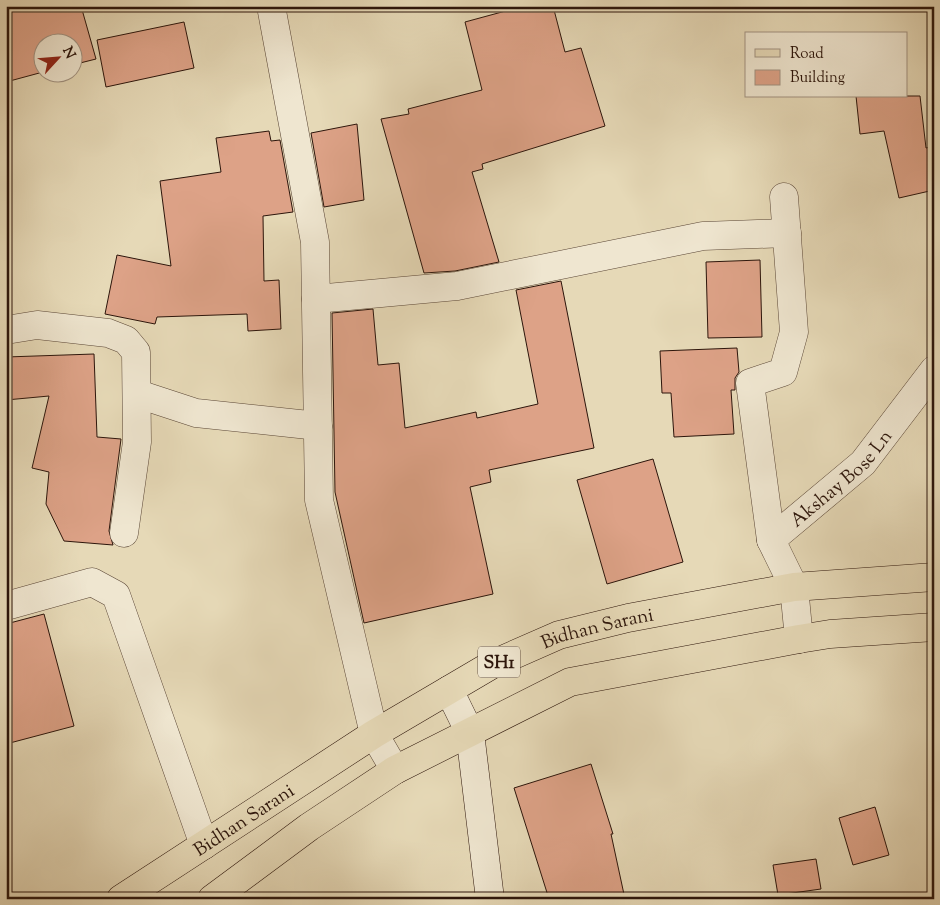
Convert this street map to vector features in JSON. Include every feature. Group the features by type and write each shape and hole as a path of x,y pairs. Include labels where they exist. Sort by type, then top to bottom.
{"main road":[{"name":"Bidhan Sarani","path":"121,899 374,734 493,664 559,635 628,618 794,587 934,577"},
{"name":"SH1","path":"212,899 309,827 395,770 570,682 830,634 934,627"}],"street":[{"path":"271,6 315,242 319,500 374,734 395,770"},
{"path":"772,540 750,383 782,372 794,332 784,197"},
{"path":"316,299 457,286 703,236 787,233"},
{"path":"6,330 37,325 108,333 126,340 136,352 138,394 137,442 124,534"},
{"name":"Akshay Bose Ln","path":"799,639 794,587 772,540 863,463 934,370"},
{"path":"138,394 196,413 318,426"},
{"path":"6,606 92,582 116,595 204,845"},
{"path":"449,690 470,733 490,899"}],"building":[{"path":"6,6 81,6 96,59 82,62 82,32 32,32 32,75 6,82"},
{"path":"524,6 553,6 565,52 581,48 605,126 482,164 483,169 472,172 499,262 455,271 424,273 381,119 409,114 408,109 482,90 465,22"},
{"path":"184,22 194,68 106,87 97,40"},
{"path":"908,96 920,96 926,148 934,146 934,190 899,198 884,131 860,134 856,98 908,98"},
{"path":"357,124 364,200 324,207 311,133"},
{"path":"269,131 271,141 280,140 293,212 263,216 264,281 279,280 281,329 248,331 247,314 157,317 155,324 105,314 117,255 171,266 160,181 221,172 216,138"},
{"path":"760,260 762,337 708,338 706,262"},
{"path":"561,281 594,448 489,470 491,482 470,487 493,594 364,623 335,492 332,313 373,309 378,365 399,363 405,428 476,412 477,418 538,404 516,290"},
{"path":"737,348 739,372 735,378 735,390 731,390 734,434 674,437 671,393 662,393 660,351"},
{"path":"94,354 97,437 121,439 109,531 113,545 64,541 46,504 49,472 32,468 49,396 6,400 6,357"},
{"path":"653,459 683,562 607,584 577,480"},
{"path":"44,614 74,726 6,744 6,624"},
{"path":"591,764 613,834 611,834 625,899 549,899 514,788"},
{"path":"875,807 889,855 853,865 839,818"},
{"path":"816,859 821,889 778,895 773,865"}]}
